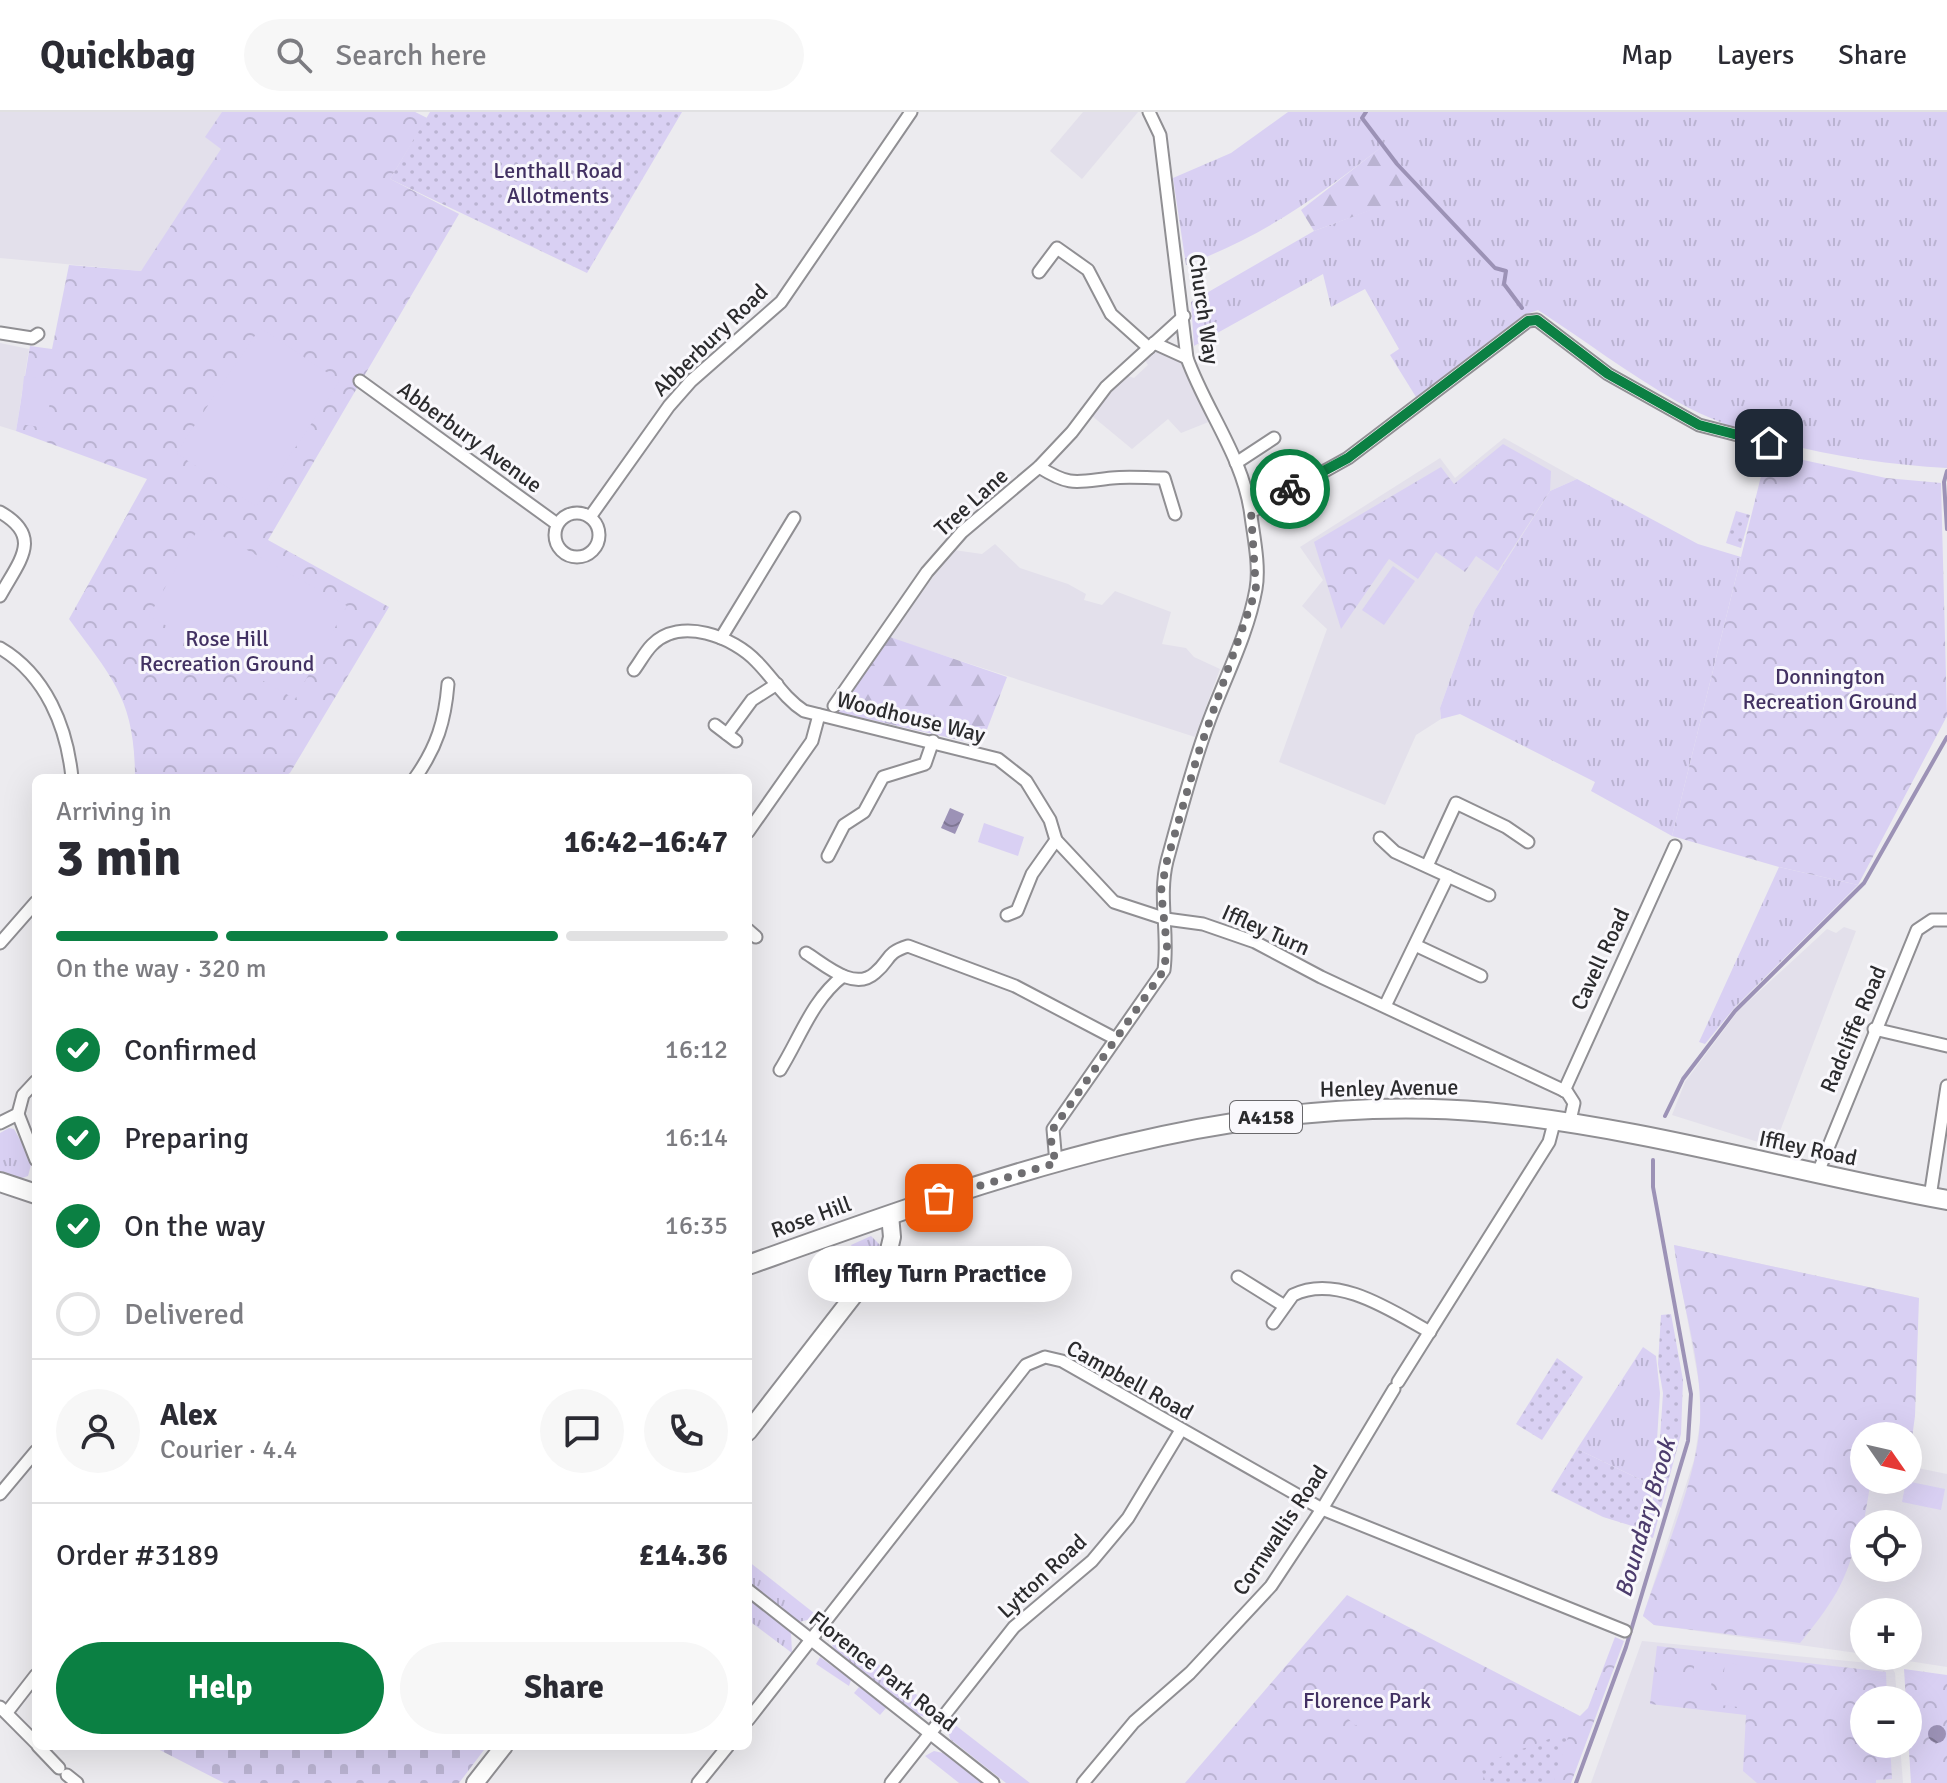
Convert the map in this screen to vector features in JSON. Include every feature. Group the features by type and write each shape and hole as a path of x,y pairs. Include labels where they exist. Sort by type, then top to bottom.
{"main road":[{"name":"Henley Avenue","path":"890,1215 1056,1163 1176,1131 1246,1119 1330,1111 1448,1110 1660,1140"},
{"name":"Iffley Road","path":"1660,1140 1939,1198"},
{"path":"0,1182 32,1189"},
{"name":"Rose Hill","path":"752,1264 890,1215"},
{"path":"752,1427 889,1250 892,1237 890,1215"},
{"path":"475,1783 501,1750"}],"street":[{"name":"Abberbury Road","path":"590,517 669,406 691,381 781,302 911,112"},
{"name":"Church Way","path":"1149,112 1160,135 1187,358 1236,463 1251,512 1256,590 1198,754 1167,861 1161,891 1166,919"},
{"path":"1039,272 1057,248 1088,270 1111,314 1152,346 1187,358"},
{"name":"Tree Lane","path":"834,706 927,572 962,532 1039,467 1072,432 1106,387 1184,316"},
{"path":"1251,512 1348,458 1528,321 1537,320 1608,374 1699,425 1769,443"},
{"path":"0,333 32,338 38,334"},
{"name":"Abberbury Avenue","path":"360,381 557,524"},
{"path":"1236,463 1274,438"},
{"path":"1039,467 1063,482 1087,484 1112,478 1164,478 1175,514"},
{"path":"0,512 16,521 25,533 25,550 0,596"},
{"path":"568,514 590,517 598,528 598,542 583,556 562,551 555,538 557,524 568,514"},
{"path":"634,670 653,643 669,634 703,633 721,638 794,518"},
{"name":"Woodhouse Way","path":"721,638 755,660 791,702 819,715 988,755 1015,771 1037,796 1056,840 1114,902 1166,919"},
{"path":"0,648 36,680 56,712 68,745 72,774"},
{"path":"418,774 434,751 445,718 448,684"},
{"path":"715,725 732,738 752,700 777,684"},
{"path":"752,826 812,741 819,715"},
{"path":"828,856 844,825 864,812 883,777 925,764 933,741"},
{"path":"1427,866 1456,803 1506,827 1528,842"},
{"path":"1380,838 1387,847 1489,895"},
{"path":"1007,915 1017,911 1032,874 1056,840"},
{"name":"Cavell Road","path":"1564,1091 1675,846"},
{"path":"1385,1006 1448,876"},
{"path":"0,943 32,907"},
{"path":"1056,1163 1051,1144 1053,1129 1164,970 1166,919"},
{"name":"Iffley Turn","path":"1166,919 1203,924 1255,942 1564,1091"},
{"name":"Radcliffe Road","path":"1817,1175 1917,930 1932,920 1947,920"},
{"path":"1415,945 1481,976"},
{"path":"806,953 843,976 858,980 874,975 890,952 908,946 1015,986 1114,1038"},
{"path":"780,1070 801,1027 827,988 843,976"},
{"path":"1874,1029 1947,1046"},
{"path":"32,1085 23,1095 18,1114 32,1150"},
{"path":"1939,1198 1947,1086"},
{"path":"1562,1124 1574,1103 1572,1095 1564,1091"},
{"path":"0,1123 18,1114"},
{"name":"Cornwallis Road","path":"1083,1783 1134,1722 1235,1628 1271,1586 1562,1124"},
{"path":"1238,1277 1283,1305"},
{"path":"1273,1323 1283,1305 1305,1289 1320,1288 1350,1293 1387,1308 1430,1332"},
{"name":"Campbell Road","path":"752,1715 1026,1365 1045,1357 1062,1361 1322,1509 1625,1631"},
{"name":"Lytton Road","path":"891,1783 1014,1627 1092,1561 1128,1518 1181,1430"},
{"path":"0,1494 32,1456"},
{"name":"Florence Park Road","path":"752,1593 993,1783"},
{"path":"32,1679 4,1709 32,1740"},
{"path":"42,1750 68,1776"},
{"path":"698,1783 725,1750"}],"shaded area":[{"path":"0,112 415,112 427,118 390,179 459,214 170,232 141,271 0,258"},
{"path":"1083,112 1138,112 1082,179 1050,151"},
{"path":"0,343 29,349 16,431 0,426"},
{"path":"1162,350 1181,363 1211,421 1181,433 1168,419 1132,449 1091,415 1122,374 1134,378 1148,365 1143,357"},
{"path":"1504,438 1577,479 1550,491 1475,610 1440,708 1441,719 1416,735 1385,805 1279,762 1327,629 1302,606 1323,580 1300,547 1440,458 1455,478"},
{"path":"995,544 1020,568 1068,584 1086,594 1084,600 1102,605 1115,591 1171,612 1162,644 1186,648 1194,657 1220,669 1195,737 887,637 954,550 982,554"},
{"path":"1844,927 1856,931 1774,1147 1672,1115 1685,1082 1738,1011 1827,929 1836,933"},
{"path":"1674,1245 1919,1298 1870,1422 1850,1422 1850,1494 1922,1494 1922,1469 1947,1474 1947,1667 1922,1663 1922,1598 1850,1598 1850,1652 1654,1625 1643,1616 1694,1460 1700,1423 1700,1389"},
{"path":"1642,1641 1850,1661 1850,1670 1893,1670 1895,1673 1896,1686 1850,1686 1850,1758 1901,1758 1903,1783 1591,1783"}],"green space":[{"name":"Rose Hill Recreation Ground","path":"222,112 415,112 427,118 390,179 459,214 268,540 389,607 288,774 135,774 126,709 109,675 69,619 147,479 16,431 30,346 52,349 69,265 141,271 221,149 205,137"},
{"name":"Lenthall Road Allotments","path":"430,112 682,112 587,273 390,179"},
{"path":"1288,112 1947,112 1947,468 1843,456 1739,429 1676,401 1538,310 1524,315 1416,397 1390,355 1399,349 1365,289 1331,307 1323,274 1194,346 1191,302 1314,231 1423,190 1383,146 1336,182 1266,228 1186,265 1173,178 1231,153"},
{"path":"1384,145 1423,191 1314,231 1301,210"},
{"path":"260,328 340,381 256,506 176,453"},
{"path":"24,376 52,379 47,428 19,424"},
{"path":"1503,444 1551,471 1550,491 1498,571 1476,556 1465,572 1436,552 1418,579 1389,559 1341,629 1314,542 1441,467 1454,484"},
{"name":"Donnington Recreation Ground","path":"1767,452 1886,478 1941,483 1947,716 1858,885 1779,867 1672,836"},
{"path":"1577,479 1698,544 1741,557 1672,836 1591,791 1595,782 1460,714 1441,719 1440,708 1475,610 1550,491"},
{"path":"1736,511 1750,515 1741,548 1726,543"},
{"path":"201,524 347,606 295,699 149,616"},
{"path":"1393,566 1415,581 1384,625 1362,610"},
{"path":"887,636 1007,677 981,745 837,712"},
{"path":"984,823 1024,837 1018,856 978,842"},
{"path":"1779,867 1858,885 1735,1007 1705,1044 1699,1042"},
{"path":"14,1129 32,1161 28,1176 19,1179 0,1174 0,1133"},
{"path":"871,1236 880,1245 864,1265 851,1245"},
{"path":"1674,1245 1919,1298 1914,1422 1850,1422 1850,1494 1869,1494 1866,1510 1850,1510 1849,1564 1837,1592 1800,1643 1654,1625 1643,1616 1678,1518 1698,1443 1698,1377"},
{"path":"1671,1314 1683,1380 1681,1434 1653,1538 1643,1535 1657,1484 1663,1393 1658,1364 1661,1315"},
{"path":"1643,1347 1656,1356 1660,1393 1654,1486 1577,1449"},
{"path":"1557,1358 1583,1377 1542,1440 1516,1424"},
{"path":"1577,1449 1654,1486 1642,1529 1603,1517 1551,1491"},
{"path":"1922,1484 1945,1489 1941,1510 1902,1502 1904,1494 1922,1494"},
{"path":"752,1564 819,1617 799,1622 752,1584"},
{"name":"Florence Park","path":"1347,1595 1580,1716 1588,1708 1615,1637 1624,1641 1571,1783 1185,1783"},
{"path":"752,1602 791,1632 792,1653 752,1623"},
{"path":"831,1626 938,1712 926,1717 917,1715 833,1648 829,1632"},
{"path":"1657,1646 1886,1672 1886,1686 1850,1686 1850,1758 1891,1758 1892,1779 1876,1780 1876,1783 1757,1783 1743,1771 1746,1715 1650,1704"},
{"path":"1664,1655 1684,1658 1679,1700 1659,1697"},
{"path":"820,1657 851,1680 849,1686 816,1664"},
{"path":"1347,1659 1385,1693 1356,1726 1318,1692"},
{"path":"1695,1659 1714,1662 1709,1704 1690,1701"},
{"path":"1725,1663 1744,1665 1739,1707 1720,1705"},
{"path":"1904,1670 1947,1675 1947,1783 1911,1783 1909,1758 1922,1758 1922,1686 1905,1686"},
{"path":"859,1687 887,1707 880,1715 854,1693"},
{"path":"950,1721 1030,1783 1006,1783 950,1739 947,1726"},
{"path":"1570,1731 1553,1783 1486,1783 1480,1765"},
{"path":"160,1750 484,1750 459,1783 224,1783"},
{"path":"934,1751 943,1753 982,1783 959,1783 925,1756"}],"water":[{"path":"950,808 964,814 955,834 941,828"},
{"path":"1933,1725 1941,1725 1946,1734 1944,1741 1933,1743 1928,1738 1928,1730"}],"waterway":[{"path":"1366,112 1362,118 1397,164 1495,268 1506,271 1504,284 1522,308"},
{"name":"Boundary Brook","path":"1947,471 1944,482 1947,529"},
{"name":"Boundary Brook","path":"1665,1116 1683,1079 1735,1011 1864,883 1947,737"},
{"name":"Boundary Brook","path":"1576,1783 1626,1647 1688,1441 1691,1394 1653,1187 1653,1160"}],"way so far":[{"path":"939,1198 1056,1163 1051,1144 1053,1129 1164,970 1166,919 1161,891 1167,861 1198,754 1256,590 1251,512 1290,489"}],"place":[{"name":"Iffley Turn Practice","path":"939,1198"}],"route":[{"path":"1290,489 1348,458 1528,321 1537,320 1608,374 1699,425 1769,443"}]}
